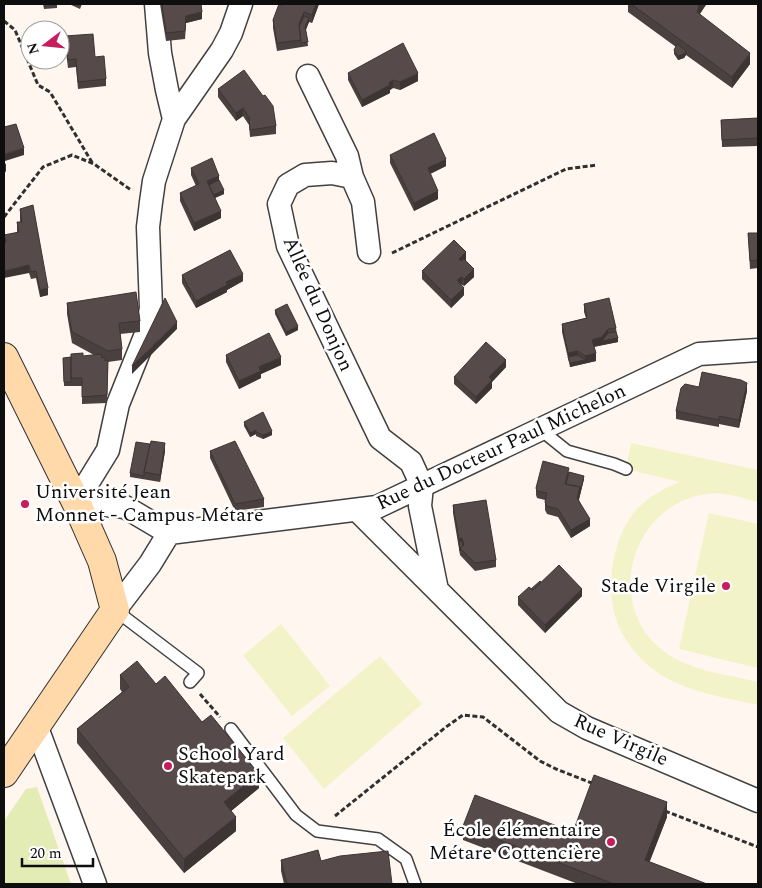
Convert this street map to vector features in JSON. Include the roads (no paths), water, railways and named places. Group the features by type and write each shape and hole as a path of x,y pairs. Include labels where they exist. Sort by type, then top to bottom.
{"street":[{"path":"156,4 160,53 166,90 174,119"},
{"path":"76,502 108,450 118,404 146,334 151,308 148,227 151,202 154,181 174,119 222,50 231,33 241,4"},
{"path":"308,76 347,156 352,177 363,202 369,252"},
{"name":"Allée du Donjon","path":"352,177 332,173 304,175 288,185 279,204 288,246 380,438 411,462 422,486"},
{"name":"Rue du Docteur Paul Michelon","path":"169,533 377,507 699,354 758,350"},
{"path":"4,357 76,502 102,561 115,610"},
{"path":"422,486 420,506 437,590"},
{"path":"4,773 115,610 150,564 169,533 125,507 76,502"},
{"name":"Rue Virgile","path":"357,510 559,712 587,728 758,801"},
{"path":"36,725 95,884"}],"lane":[{"path":"541,430 567,451 626,469"},
{"path":"115,610 198,673 190,682"},
{"path":"230,729 296,815 317,831 378,839 406,859 415,884"}],"place":[{"name":"Université Jean Monnet - Campus Métare","path":"25,504"},
{"name":"Stade Virgile","path":"726,586"},
{"name":"School Yard Skatepark","path":"168,766"},
{"name":"École élémentaire Métare Cottencière","path":"611,842"}]}
